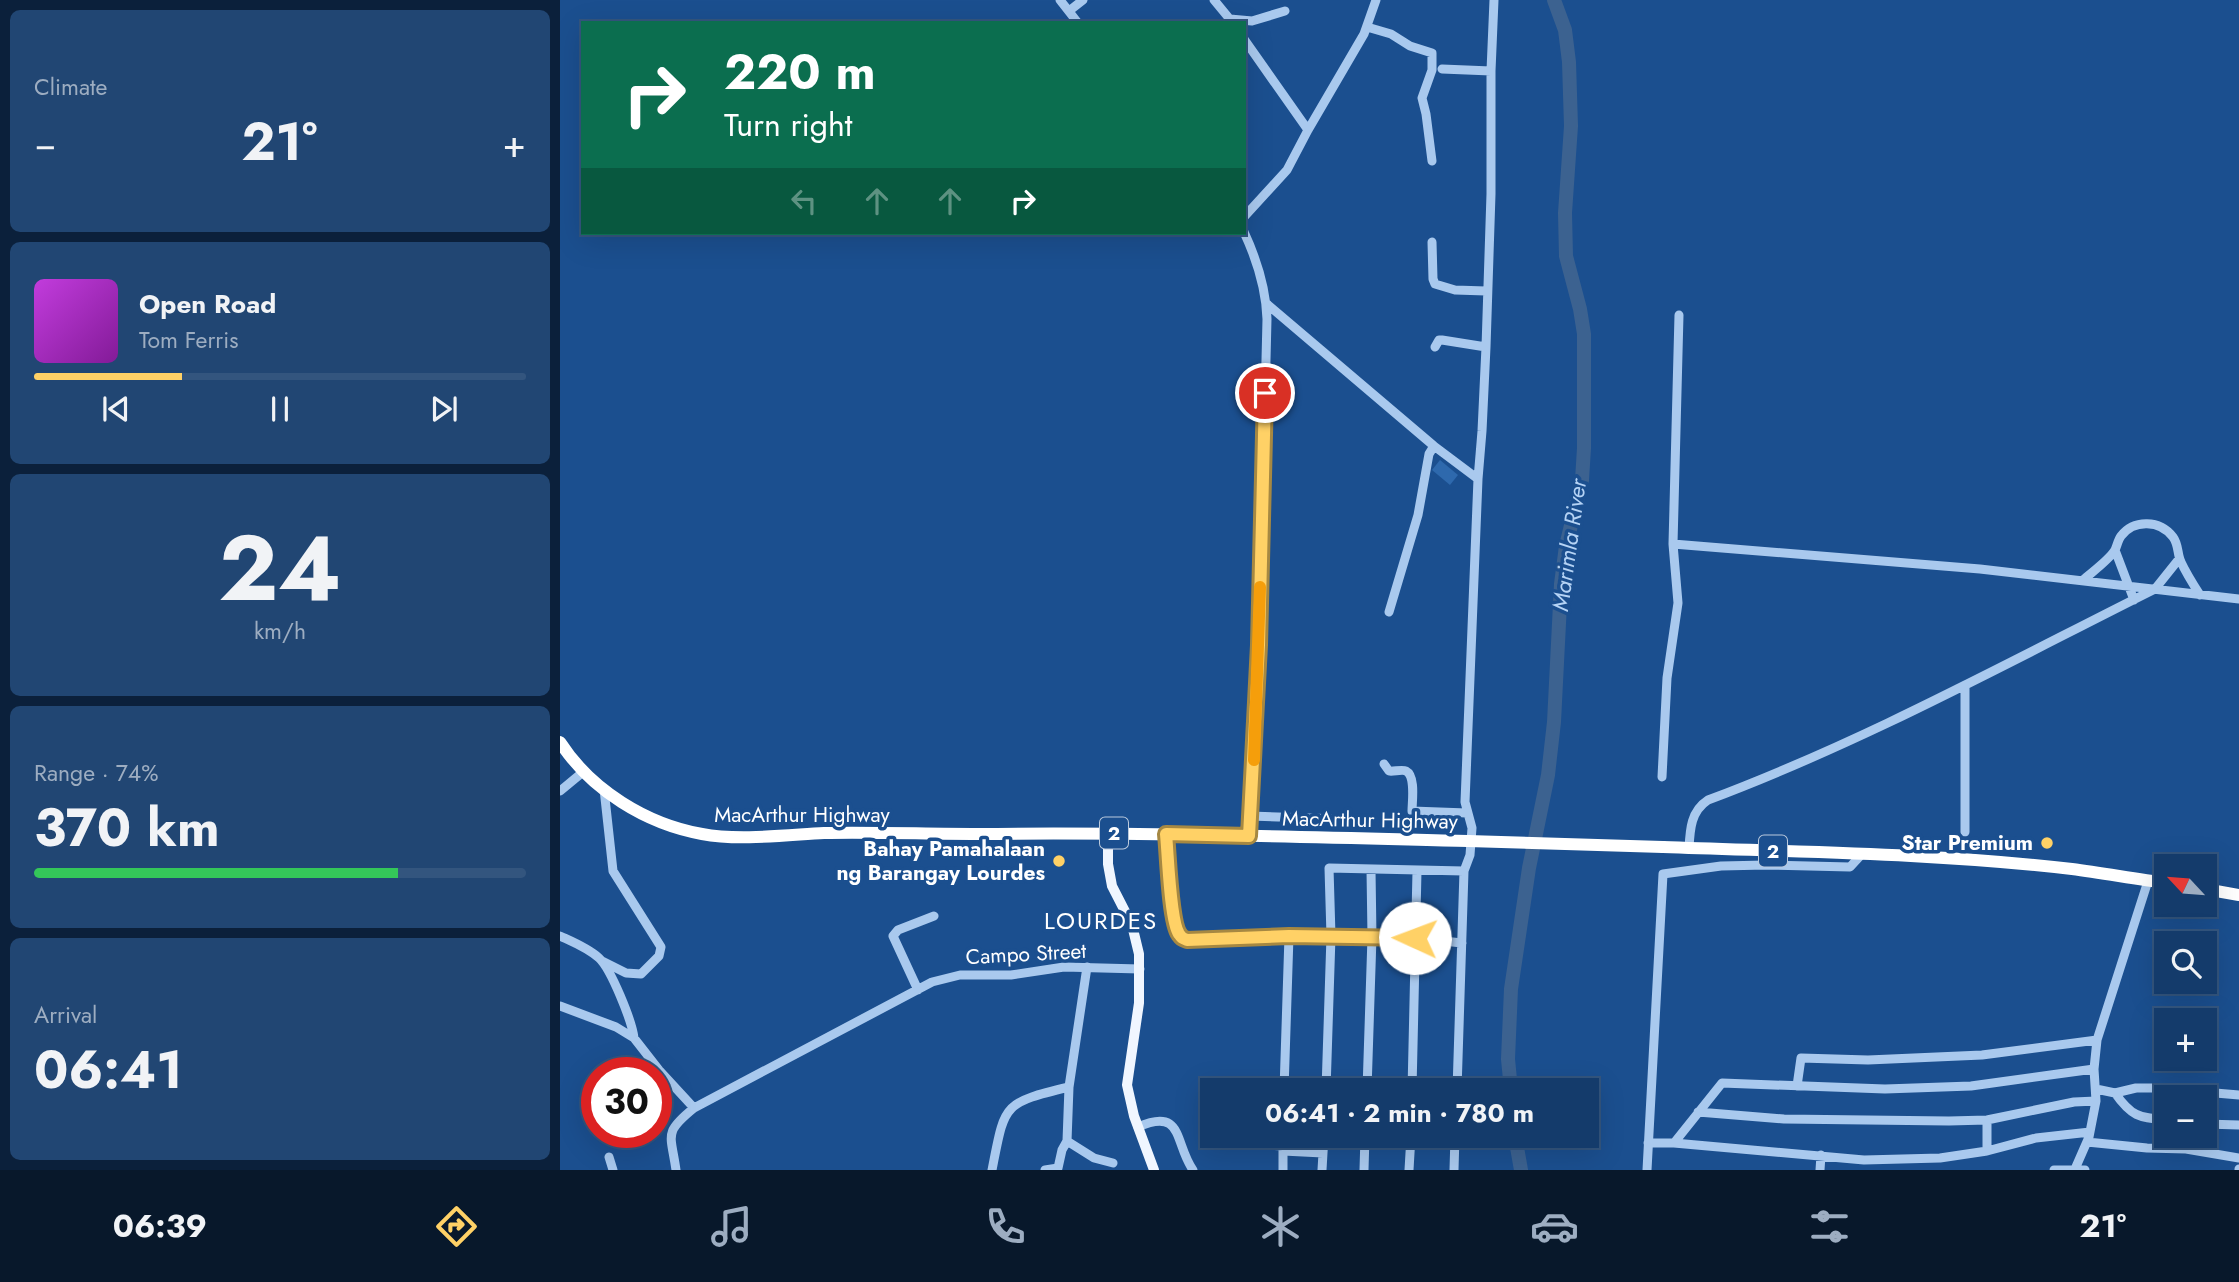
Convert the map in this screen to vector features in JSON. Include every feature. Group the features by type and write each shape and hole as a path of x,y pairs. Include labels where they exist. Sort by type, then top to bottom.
{"highway":[{"name":"MacArthur Highway","path":"560,742 583,772 626,806 676,827 702,834 1108,833 1662,847 1861,854 2072,869 2154,882"},
{"path":"2217,891 2239,895"}],"main road":[{"path":"1108,833 1109,874 1136,939 1140,969 1139,1003 1127,1085 1138,1127 1154,1170"}],"street":[{"path":"1060,0 1076,21"},
{"path":"1069,11 1083,0"},
{"path":"1214,0 1232,21 1252,21 1285,11"},
{"path":"1246,215 1287,170 1367,27 1376,0"},
{"path":"1457,1078 1464,871 1471,855 1472,828 1467,813 1465,784 1486,347 1494,0"},
{"path":"1367,27 1391,34 1410,46 1429,51 1434,56 1422,98 1432,161"},
{"path":"1246,42 1308,130"},
{"path":"1443,69 1491,71"},
{"path":"1245,235 1259,270 1267,304 1259,645 1249,836"},
{"path":"1432,242 1435,284 1455,290 1486,291"},
{"path":"1267,304 1433,446 1478,479"},
{"path":"1661,777 1667,678 1678,603 1673,544 1679,315"},
{"path":"1436,348 1439,340 1486,347"},
{"path":"1389,612 1418,515 1429,453 1433,446"},
{"path":"2083,580 2115,550 2122,535 2130,528 2152,524 2167,530 2174,538 2179,559 2200,595"},
{"path":"1673,544 1890,560 2239,599"},
{"path":"2115,550 2134,600"},
{"path":"1689,848 1694,817 1708,800 1840,746 2134,600 2155,589 2179,559"},
{"path":"1965,686 1965,832"},
{"path":"1384,764 1389,771 1405,770 1409,774 1412,780 1412,811 1467,813"},
{"path":"560,791 583,772"},
{"path":"560,936 626,973 641,974 659,956 661,947 613,871 604,789"},
{"path":"1250,816 1340,819"},
{"path":"1166,834 1177,931 1187,940 1331,936 1415,938 1462,943"},
{"path":"1647,1170 1663,874 1766,864 1850,867 1861,854"},
{"path":"1326,1078 1331,936 1329,868 1464,871"},
{"path":"1367,1078 1372,937 1371,870"},
{"path":"1412,1078 1417,871"},
{"path":"2054,1170 2080,1169 2096,1101 2094,1069 2098,1040 2148,881"},
{"path":"918,990 893,936 898,930 934,916"},
{"path":"1284,1078 1289,936"},
{"path":"603,961 626,1010 634,1038"},
{"name":"Campo Street","path":"694,1108 932,982 960,975 1011,975 1064,967 1140,969"},
{"path":"1045,1170 1058,1168 1067,1141 1069,1087 1087,967"},
{"path":"560,1006 616,1027 634,1038 694,1108 676,1123 672,1133 670,1147 676,1170"},
{"path":"1797,1086 1801,1058 1868,1060 1982,1055 2098,1040"},
{"path":"1674,1143 1723,1083 1885,1089 1971,1086 2094,1069"},
{"path":"992,1170 1000,1129 1007,1112 1023,1100 1069,1087"},
{"path":"2096,1089 2115,1093 2136,1088 2157,1088 2239,1095"},
{"path":"2115,1093 2133,1114 2154,1120"},
{"path":"1698,1112 1871,1122 1987,1120 2074,1102 2096,1101"},
{"path":"1138,1127 1160,1120 1170,1123 1175,1127 1193,1170"},
{"path":"1987,1120 1987,1151"},
{"path":"2217,1124 2239,1125"},
{"path":"1648,1143 1864,1160 1940,1158 1987,1151 2036,1138 2089,1137 2239,1158"},
{"path":"1067,1141 1094,1158 1114,1163"},
{"path":"1278,1148 1323,1153"},
{"path":"1322,1170 1323,1148"},
{"path":"1364,1170 1365,1148"},
{"path":"1409,1170 1410,1148"},
{"path":"1454,1170 1455,1148"},
{"path":"1283,1149 1283,1170"},
{"path":"668,1170 672,1154"},
{"path":"1819,1170 1821,1155"},
{"path":"609,1157 613,1170"}],"shaded area":[{"path":"1440,460 1458,475 1450,485 1432,470"}],"waterway":[{"name":"Marimla River","path":"1510,1078 1511,989 1529,868 1548,775 1554,722 1561,584 1566,546 1582,480 1584,448 1584,334 1566,256 1565,213 1571,126 1569,62 1565,30 1554,0"},
{"name":"Marimla River","path":"1517,1148 1521,1170"}],"slow traffic":[{"path":"1254,760 1260,587"}],"place":[{"name":"Star Premium","path":"2047,843"},
{"name":"Bahay Pamahalaan ng Barangay Lourdes","path":"1059,861"}],"district":[{"name":"LOURDES","path":"1101,920"}],"route":[{"path":"1265,393 1259,645 1249,836 1166,834 1177,931 1187,940 1289,936 1415,938"}]}
